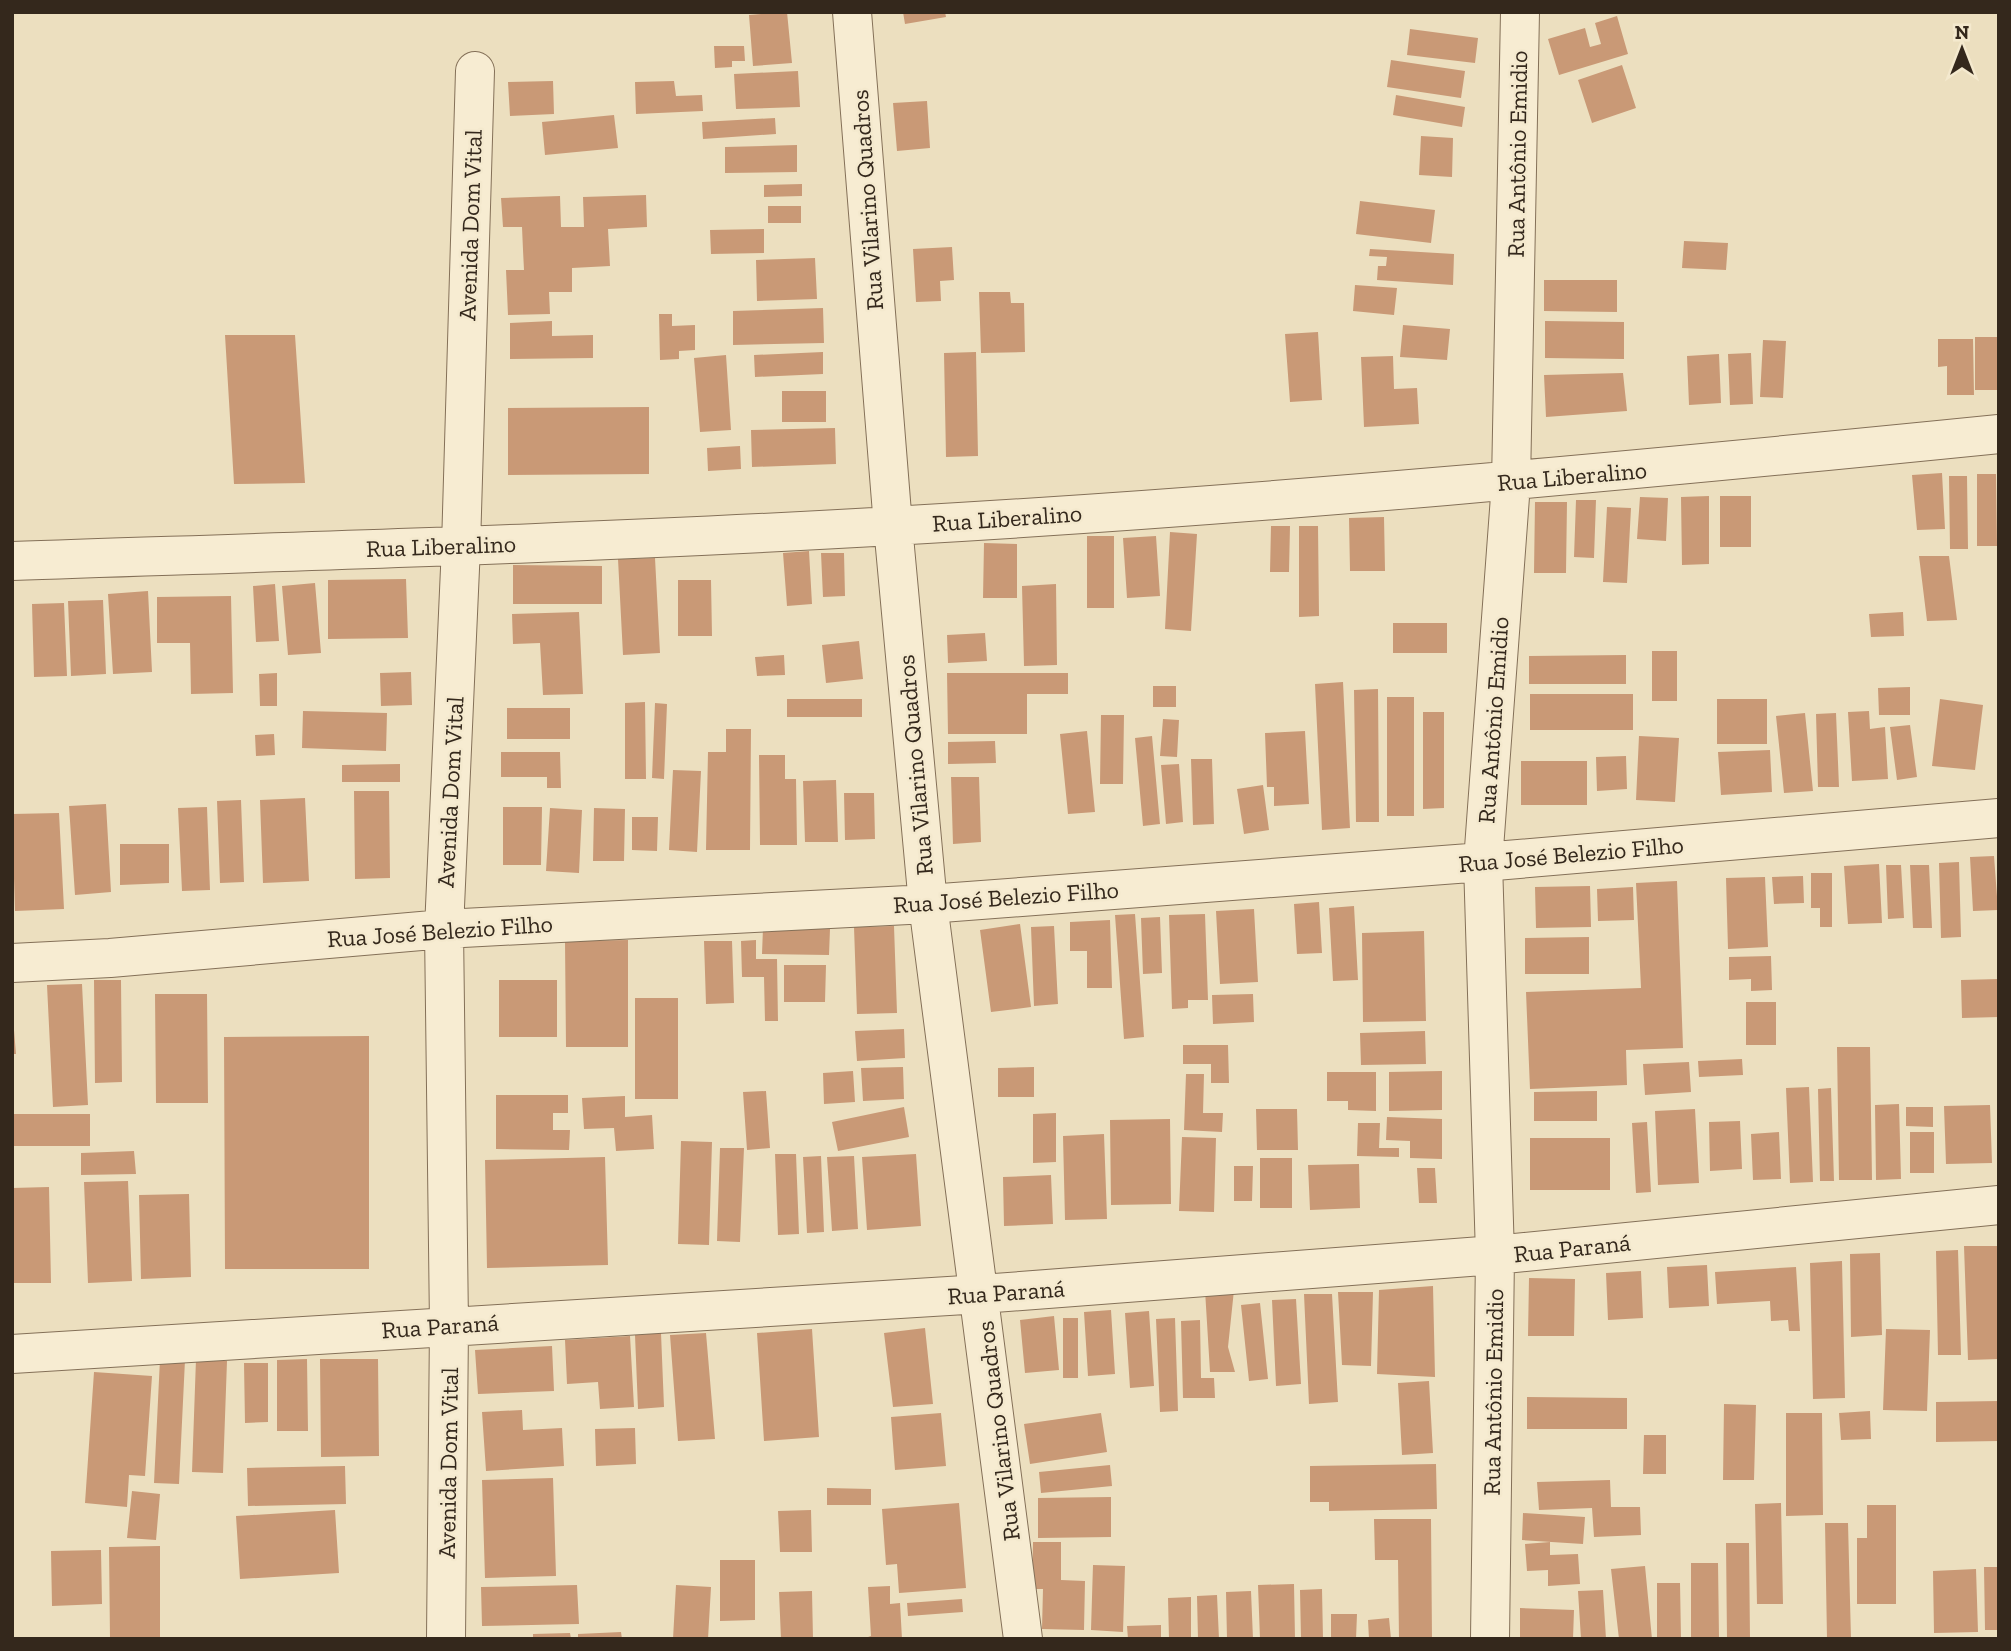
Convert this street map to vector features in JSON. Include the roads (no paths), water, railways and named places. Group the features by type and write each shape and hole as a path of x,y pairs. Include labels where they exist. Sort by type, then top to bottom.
{"street":[{"name":"Rua Vilarino Quadros","path":"852,12 893,526 929,904 981,1294 1023,1639"},
{"name":"Rua Antônio Emidio","path":"1490,1639 1495,1255 1483,862 1511,483 1520,12"},
{"name":"Avenida Dom Vital","path":"446,1639 449,1325 444,929 461,546 475,71"},
{"name":"Rua Liberalino","path":"12,561 461,546 893,526 1511,483 1999,434"},
{"name":"Rua José Belezio Filho","path":"12,962 110,958 444,929 929,904 1483,862 1999,818"},
{"name":"Rua Paraná","path":"12,1354 981,1294 1495,1255 1999,1205"}]}
